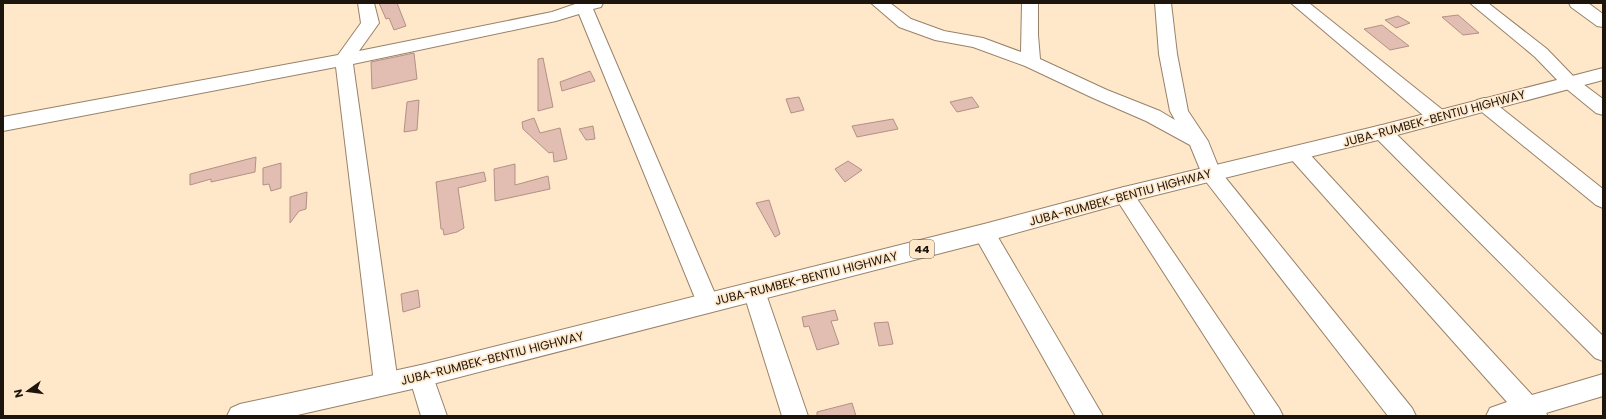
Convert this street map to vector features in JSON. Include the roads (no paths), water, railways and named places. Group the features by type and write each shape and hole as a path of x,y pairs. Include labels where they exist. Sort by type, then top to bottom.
{"main road":[{"name":"JUBA-RUMBEK-BENTIU HIGHWAY","path":"247,415 421,376 984,234 1124,195 1382,132 1437,116 1603,74"}],"street":[{"path":"366,3 370,23 344,60 386,383"},
{"path":"879,3 905,23 941,36 977,42 1031,62 1100,94 1153,116 1198,141"},
{"path":"1030,3 1029,35 1031,62"},
{"path":"1163,3 1168,54 1180,111 1198,141 1211,174 1403,416"},
{"path":"1299,3 1437,116"},
{"path":"1478,3 1541,53 1569,82 1603,109"},
{"path":"1577,3 1603,22"},
{"path":"3,124 344,60 556,16 589,5 708,303"},
{"path":"1484,104 1603,200"},
{"path":"1382,132 1603,351"},
{"path":"1296,153 1531,412"},
{"path":"1124,195 1270,416"},
{"path":"984,234 1090,416"},
{"path":"754,291 795,416"},
{"path":"421,376 434,416"},
{"path":"1499,416 1531,412 1603,385"}]}
